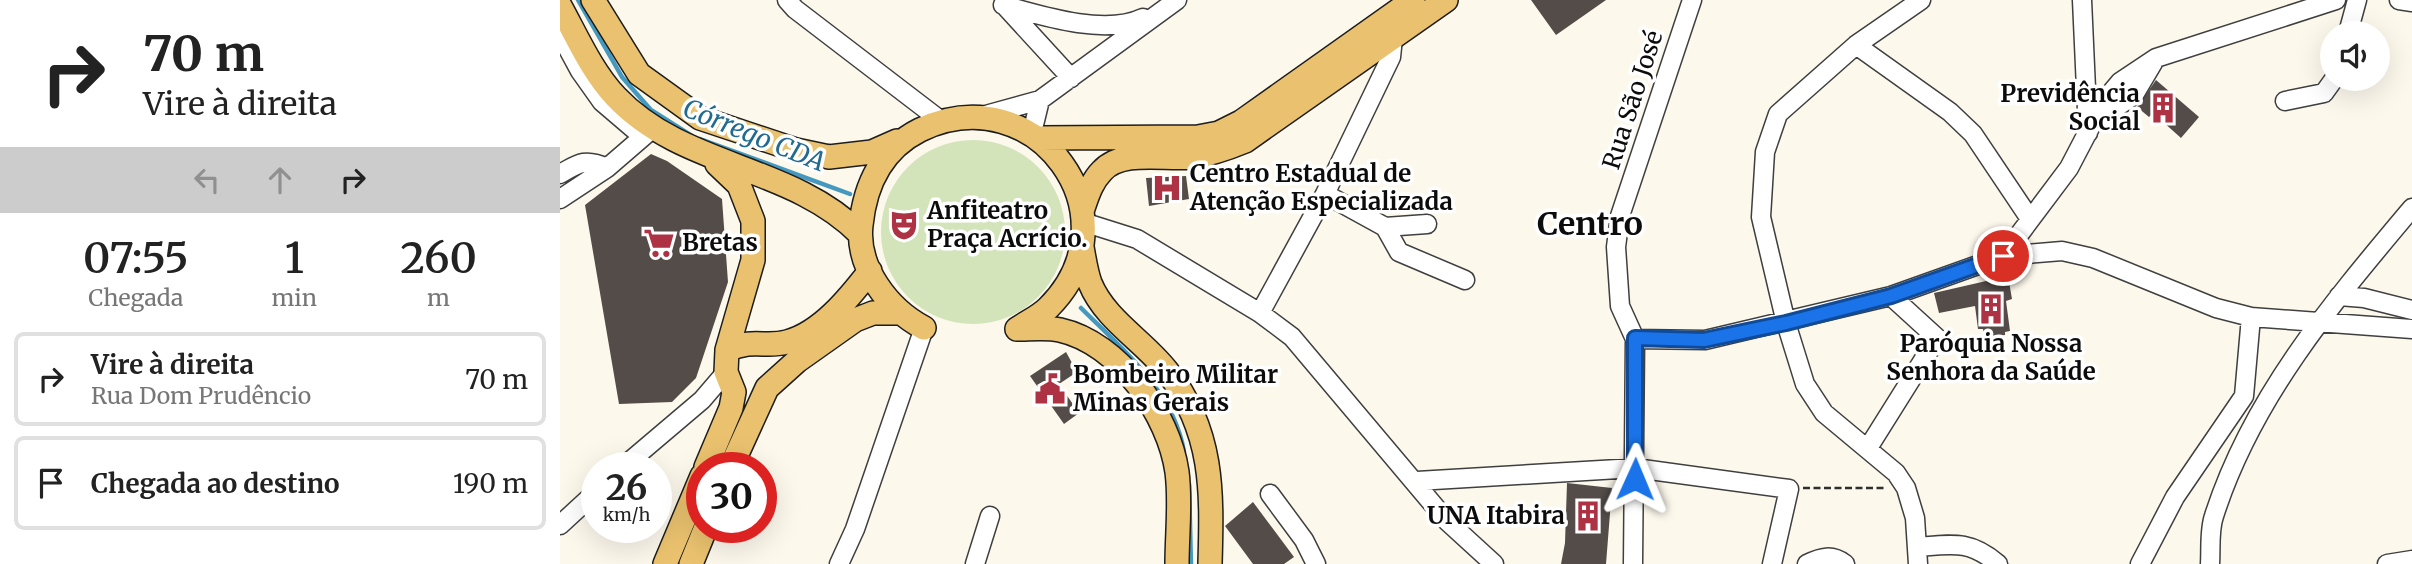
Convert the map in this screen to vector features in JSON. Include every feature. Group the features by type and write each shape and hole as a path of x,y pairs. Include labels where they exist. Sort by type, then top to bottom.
{"main road":[{"path":"593,0 639,74 700,118 796,150 829,157 872,152 940,120 982,116 1008,122 1036,136 1060,158 1074,183 1083,216"},
{"path":"1036,136 1185,137 1219,133 1241,122 1413,0"},
{"path":"1210,564 1212,486 1208,462 1189,407 1167,371 1105,307 1090,283 1082,247 1083,216 1092,185 1103,169 1122,159 1191,157 1219,152 1245,141 1446,0"},
{"path":"560,6 615,96 648,132 812,196 844,218 860,234"},
{"path":"906,137 880,163 864,197 860,234 870,271 881,293 900,313 924,328"},
{"path":"710,157 739,185 752,221 753,260 729,375 731,408 712,452"},
{"path":"1082,247 1069,281 1047,309 1017,329 1059,330 1077,337 1114,359 1140,385 1158,416 1177,469 1177,564"},
{"path":"729,375 746,342 786,342 800,337 842,307 870,271"},
{"path":"738,452 767,388 797,361 855,320 873,313 900,313"},
{"path":"729,375 767,388"},
{"path":"665,564 686,514"},
{"path":"691,564 700,543"}],"street":[{"path":"787,0 795,9 940,120"},
{"name":"Rua São José","path":"1635,338 1620,306 1616,247 1620,216 1692,0"},
{"path":"1921,0 1856,45 1778,114 1765,152 1761,217 1786,323 1805,384 1824,413 1896,473 1906,488 1915,518 1918,556 1960,544 1982,550 1998,564"},
{"path":"2082,0 2092,128"},
{"path":"2003,256 2069,168 2104,101 2120,82 2156,58 2336,0"},
{"path":"2351,21 2357,0"},
{"path":"2399,0 2412,2"},
{"path":"1001,2 1062,22 1131,24 1171,3"},
{"path":"1001,2 1071,78"},
{"path":"982,116 1040,100 1171,3"},
{"path":"560,34 601,102 648,132 607,167 560,199"},
{"path":"1259,313 1325,194 1391,57 1393,38"},
{"path":"1856,45 1950,112 1973,134 2030,219"},
{"path":"2092,128 2134,95 2156,58"},
{"path":"1349,67 1383,73"},
{"path":"2120,82 2119,90 2126,95 2134,95"},
{"path":"2285,101 2325,91"},
{"path":"1036,136 1040,100"},
{"path":"560,174 581,161 588,160 607,167"},
{"path":"1325,194 1385,227 1399,252 1465,280"},
{"path":"2210,564 2213,518 2260,407 2317,323 2412,208"},
{"path":"1083,216 1137,239 1259,313 1292,337 1417,481 1447,521 1494,564"},
{"path":"1385,227 1427,224"},
{"path":"1633,564 1635,338 1704,340 1786,323 1891,296 2003,256 2062,251 2093,258 2216,308 2251,317 2412,329"},
{"path":"1868,448 1937,338 1891,296"},
{"path":"2339,296 2364,298 2412,310"},
{"path":"2140,564 2175,496 2244,396 2251,317"},
{"path":"839,564 855,529 924,328"},
{"path":"641,452 729,375"},
{"path":"2244,396 2260,407"},
{"path":"1417,481 1635,468 1789,489 1772,564"},
{"path":"1270,494 1304,540 1316,564"},
{"path":"560,525 581,506"},
{"path":"975,564 990,516"},
{"path":"1807,564 1825,557 1835,558 1845,564"},
{"path":"2387,564 2412,560"}],"path":[{"path":"1789,489 1906,488"}],"green space":[{"path":"973,140 991,141 1008,147 1024,155 1038,167 1050,181 1058,197 1064,214 1064,250 1058,267 1050,283 1038,297 1024,309 1008,317 991,323 973,324 955,323 938,317 922,309 908,297 896,283 888,267 882,250 881,232 882,214 888,197 896,181 908,167 922,155 938,147 955,141"}],"building":[{"path":"1531,0 1606,0 1556,35"},
{"name":"Previdência Social","path":"2156,80 2199,117 2181,138 2153,113 2149,117 2137,107"},
{"name":"Bretas","path":"651,154 667,161 722,199 728,282 696,378 672,402 619,404 585,205"},
{"name":"Centro Estadual de Atenção Especializada","path":"1186,176 1189,199 1149,206 1146,178"},
{"name":"Paróquia Nossa Senhora da Saúde","path":"2008,276 2012,299 2006,301 2010,331 2005,332 2005,335 1984,338 1983,329 1978,329 1975,306 1939,313 1934,293"},
{"name":"Bombeiro Militar Minas Gerais","path":"1066,352 1077,372 1059,384 1079,413 1064,424 1030,376"},
{"name":"UNA Itabira","path":"1567,483 1612,488 1606,564 1561,564 1565,543"},
{"path":"1253,502 1294,557 1284,564 1253,564 1225,526"}],"waterway":[{"name":"Córrego CDA","path":"578,0 622,77 651,110 692,136"},
{"name":"Córrego CDA","path":"700,139 850,194"},
{"name":"Córrego CDA","path":"1081,308 1129,355 1158,390 1178,430 1184,452"},
{"name":"Córrego CDA","path":"1189,484 1191,564"}],"place":[{"name":"Previdência Social","path":"2163,108"},
{"name":"Centro Estadual de Atenção Especializada","path":"1167,188"},
{"name":"Anfiteatro Praça Acrício.","path":"904,225"},
{"name":"Bretas","path":"659,243"},
{"name":"Paróquia Nossa Senhora da Saúde","path":"1991,309"},
{"name":"Bombeiro Militar Minas Gerais","path":"1050,389"},
{"name":"UNA Itabira","path":"1588,516"}],"district":[{"name":"Centro","path":"1590,224"}],"route":[{"path":"1635,479 1635,338 1704,340 1786,323 1891,296 2003,256"}]}
